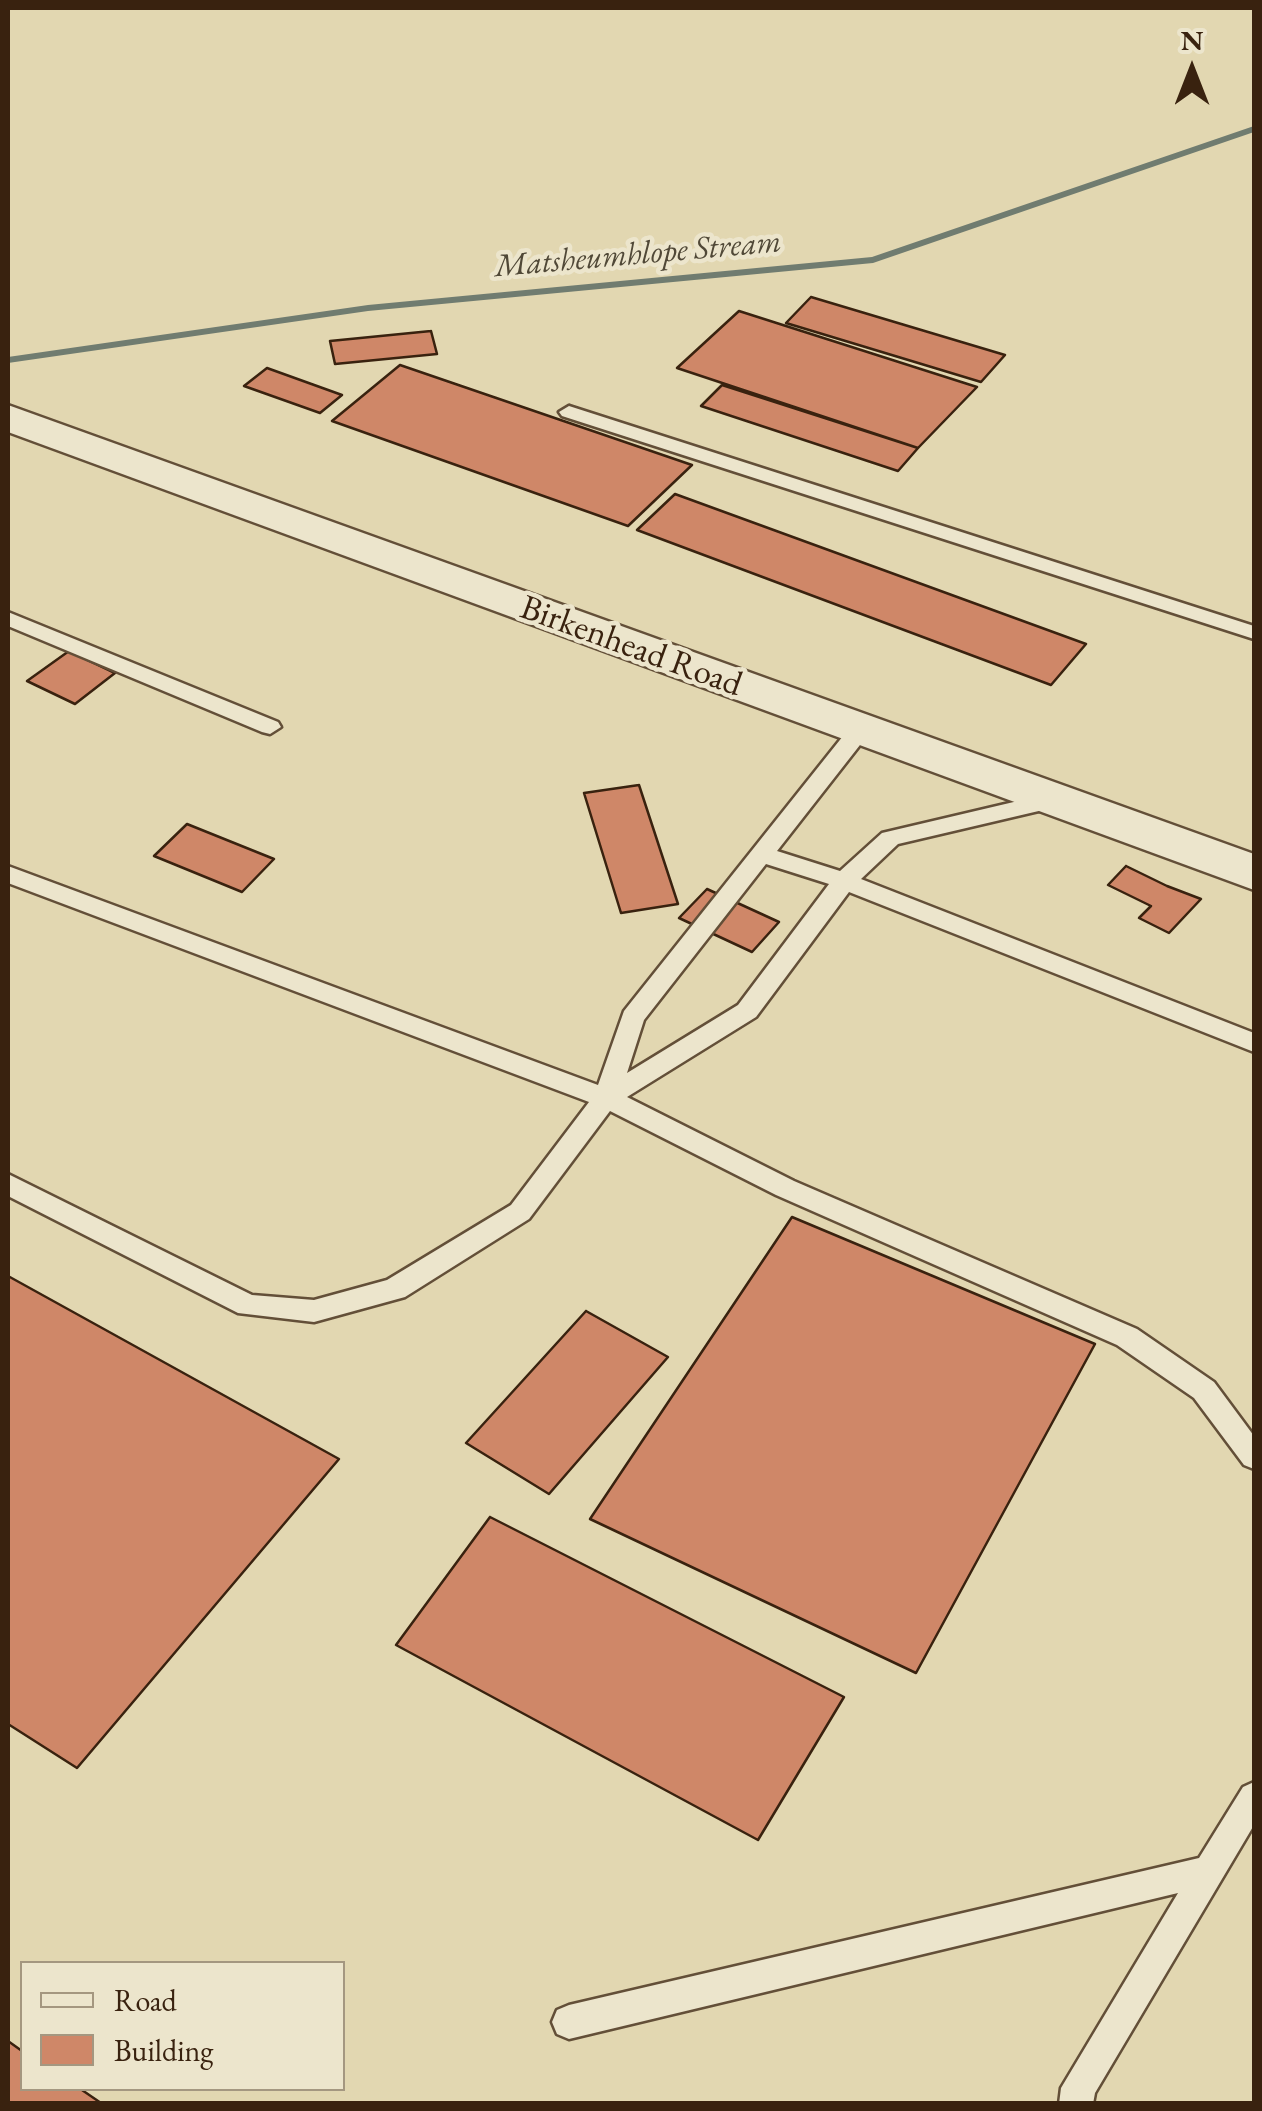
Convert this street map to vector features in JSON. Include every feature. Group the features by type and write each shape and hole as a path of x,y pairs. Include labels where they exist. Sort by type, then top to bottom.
{"street":[{"name":"Birkenhead Road","path":"8,418 1254,873"}],"lane":[{"path":"569,412 1254,633"},
{"path":"8,619 270,727"},
{"path":"8,1184 248,1305 314,1310 394,1289 520,1212 606,1098 634,1017 859,730"},
{"path":"606,1098 747,1011 844,882 890,838 1052,801"},
{"path":"764,855 844,882 1254,1043"},
{"path":"8,874 606,1098 785,1188 1126,1337 1204,1390 1254,1457"},
{"path":"1076,2104 1078,2088 1254,1796"},
{"path":"569,2022 1208,1871"}],"building":[{"path":"811,297 1005,355 981,382 786,323"},
{"path":"739,311 977,387 918,448 677,368"},
{"path":"431,331 437,354 335,364 330,341"},
{"path":"400,365 692,465 628,526 332,421"},
{"path":"267,368 342,395 320,413 244,386"},
{"path":"722,385 918,448 898,471 701,406"},
{"path":"675,494 1086,644 1051,685 637,530"},
{"path":"69,651 115,673 75,704 27,681"},
{"path":"639,785 678,904 621,913 584,793"},
{"path":"187,824 274,859 242,892 154,856"},
{"path":"1126,866 1201,899 1169,933 1139,918 1151,906 1108,885"},
{"path":"707,889 779,922 752,952 679,918"},
{"path":"792,1217 1095,1344 916,1673 590,1519"},
{"path":"8,1276 339,1459 77,1768 8,1724"},
{"path":"586,1311 668,1357 549,1494 466,1443"},
{"path":"490,1517 844,1697 758,1840 396,1645"},
{"path":"8,2041 20,2050 20,2091 83,2091 101,2103 8,2104"}],"waterway":[{"name":"Matsheumhlope Stream","path":"8,360 368,308 873,260 1254,129"}]}
